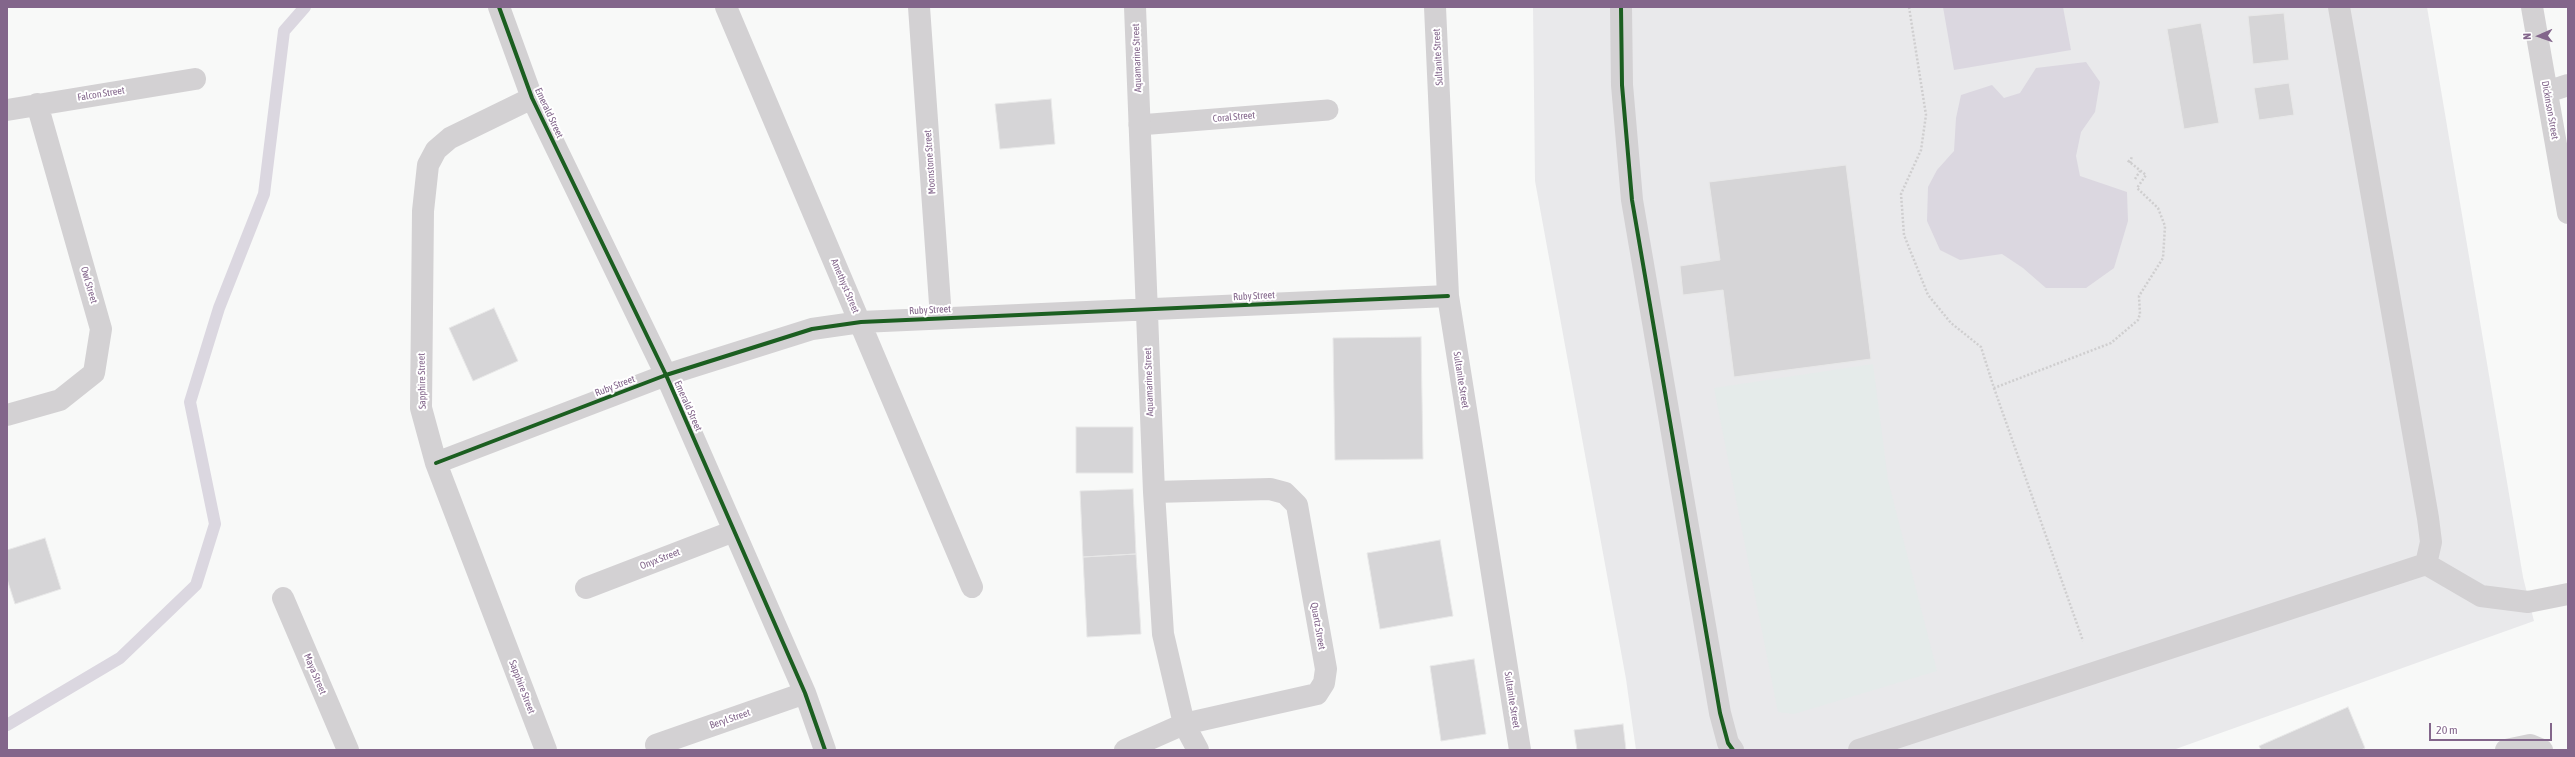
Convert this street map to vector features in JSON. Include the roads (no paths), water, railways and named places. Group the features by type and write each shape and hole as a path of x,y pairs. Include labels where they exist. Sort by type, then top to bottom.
{"street":[{"name":"Emerald Street","path":"499,7 532,98 666,374 805,693 825,750"},
{"name":"Amethyst Street","path":"726,7 861,322 972,587"},
{"name":"Moonstone Street","path":"919,7 941,318"},
{"name":"Aquamarine Street","path":"1135,7 1154,492 1163,634 1184,724 1198,750"},
{"name":"Sultanite Street","path":"1435,7 1448,296 1520,750"},
{"path":"1621,7 1622,85 1632,200 1720,714 1728,743 1733,750"},
{"path":"2339,7 2428,518 2431,542 2426,564"},
{"name":"Dickinson Street","path":"2532,7 2568,213"},
{"name":"Falcon Street","path":"7,110 195,80"},
{"path":"2547,92 2568,85"},
{"name":"Sapphire Street","path":"532,98 450,138 436,150 428,165 424,185 423,211 421,408 436,463 546,750"},
{"name":"Owl Street","path":"7,415 60,400 94,373 101,329 37,104"},
{"name":"Ruby Street","path":"436,463 666,374 812,329 861,322 1448,296"},
{"name":"Quartz Street","path":"1125,750 1184,724 1317,694 1324,683 1326,669 1297,505 1285,493 1270,489 1154,492"},
{"name":"Onyx Street","path":"586,588 734,530"},
{"path":"1859,750 2426,564 2481,596 2528,602 2568,594"},
{"name":"Maya Street","path":"282,598 348,750"},
{"name":"Beryl Street","path":"656,745 805,693"},
{"path":"2512,748 2530,745 2542,750"}],"lane":[{"name":"Coral Street","path":"1139,125 1328,110"}],"waterway":[{"path":"7,725 120,658 196,585 215,524 190,402 219,308 264,194 284,31 305,7"}]}
